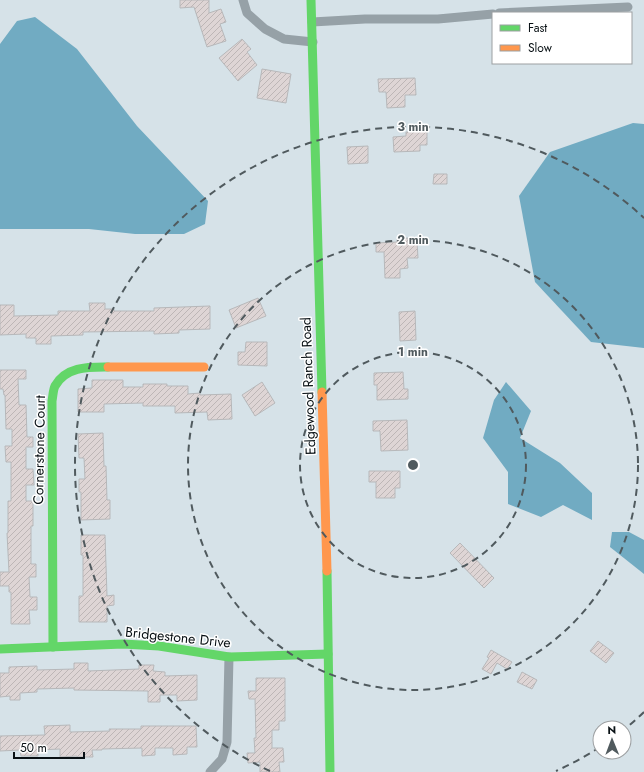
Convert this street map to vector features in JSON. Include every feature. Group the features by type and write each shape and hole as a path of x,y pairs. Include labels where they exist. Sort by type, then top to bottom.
{"street":[{"path":"243,0 247,13 265,29 284,39 313,42"},
{"name":"Edgewood Ranch Road","path":"311,0 330,772"},
{"path":"520,12 628,7"},
{"path":"312,22 365,19 438,19 492,14"},
{"name":"Cornerstone Court","path":"52,647 52,401 55,386 67,372 87,367 204,367"},
{"name":"Bridgestone Drive","path":"0,649 123,644 152,646 229,657 328,654"},
{"path":"210,772 222,759 227,742 229,657"}],"water":[{"path":"35,17 77,49 137,126 208,201 205,224 184,234 135,234 89,229 0,229 0,44 17,21"},
{"path":"633,123 644,124 644,348 591,342 535,282 519,196 550,152"},
{"path":"506,382 531,411 520,438 560,463 592,493 592,520 563,505 541,517 508,504 508,472 483,438 494,400"},
{"path":"612,532 629,532 644,540 644,574 610,547"}],"building":[{"path":"180,0 209,0 209,13 221,9 226,22 220,24 226,41 207,47 194,7 180,8"},
{"path":"242,39 251,49 247,52 257,65 238,81 219,58"},
{"path":"262,69 291,74 286,103 257,98"},
{"path":"415,78 416,95 405,95 405,107 387,108 386,92 379,92 378,79"},
{"path":"427,131 427,145 420,145 420,151 394,152 393,137 406,136 406,132"},
{"path":"368,146 368,163 348,164 347,147"},
{"path":"434,174 447,174 447,184 433,184"},
{"path":"408,238 408,243 417,242 418,258 407,258 408,268 400,269 400,278 385,278 384,252 376,252 376,243 397,242 397,239"},
{"path":"258,298 266,316 236,328 229,310"},
{"path":"89,303 105,303 105,309 114,309 114,311 154,311 154,308 210,306 210,329 179,330 179,333 154,334 154,331 83,332 83,335 51,336 51,344 36,344 36,338 26,338 26,334 0,335 0,305 14,305 14,316 58,315 58,311 90,311"},
{"path":"415,311 416,340 400,341 399,312"},
{"path":"246,342 267,342 267,366 238,365 238,352 245,352"},
{"path":"0,370 26,370 26,379 18,379 19,405 26,405 27,437 33,437 33,447 26,447 26,469 33,469 34,485 26,485 26,501 33,501 33,526 31,526 31,564 36,564 36,577 29,577 30,597 37,597 37,610 29,610 30,624 11,624 11,592 9,592 9,586 0,586 0,572 9,572 7,533 8,501 11,501 11,462 6,462 5,446 12,446 12,429 6,429 5,395 3,389 0,389"},
{"path":"403,372 404,389 408,389 408,399 377,400 377,385 374,385 374,373"},
{"path":"92,380 123,380 123,387 143,387 143,384 188,386 188,394 231,394 232,419 208,420 207,412 175,413 175,406 143,406 143,403 104,404 104,412 78,412 78,389 92,388"},
{"path":"262,382 275,403 255,416 242,395"},
{"path":"407,420 408,450 381,451 380,431 373,431 373,421"},
{"path":"103,433 104,466 106,466 107,500 110,500 110,519 81,520 81,492 79,492 79,479 85,479 84,458 79,458 78,434"},
{"path":"369,471 400,471 400,488 395,488 395,498 376,498 376,482 369,482"},
{"path":"81,535 105,535 107,596 114,595 114,605 107,606 107,622 79,622 79,596 83,596 83,555 81,555"},
{"path":"460,543 494,578 484,588 450,553"},
{"path":"598,641 614,653 606,663 590,651"},
{"path":"491,650 512,662 507,669 497,663 491,674 482,669 489,658 487,657"},
{"path":"74,663 88,663 88,671 139,669 139,665 154,665 153,671 165,672 165,676 197,675 197,700 177,701 177,695 160,695 160,702 148,702 148,691 74,690 74,688 37,689 37,692 20,693 20,700 10,700 10,696 0,697 0,673 9,673 9,667 37,666 37,670 74,669"},
{"path":"522,672 537,680 532,689 517,682"},
{"path":"256,678 285,678 285,721 279,721 279,730 272,730 272,748 283,748 284,762 279,762 280,772 260,772 260,762 248,763 247,753 255,753 254,738 256,738 255,699 249,699 248,691 256,691"},
{"path":"70,725 70,732 110,731 109,729 141,729 141,726 196,726 197,747 187,747 187,754 173,755 173,748 155,748 155,755 142,756 142,748 102,749 92,750 93,757 60,757 60,749 38,750 38,756 21,756 20,750 0,751 0,736 45,735 44,726"}],"traffic: fast":[{"path":"311,0 322,392"},
{"path":"53,647 53,391 60,379 72,371 93,367 108,367"},
{"path":"327,571 330,772"},
{"path":"0,649 123,644 159,646 229,657 328,654"}],"traffic: slow":[{"path":"108,367 204,367"},
{"path":"322,392 327,571"}]}
